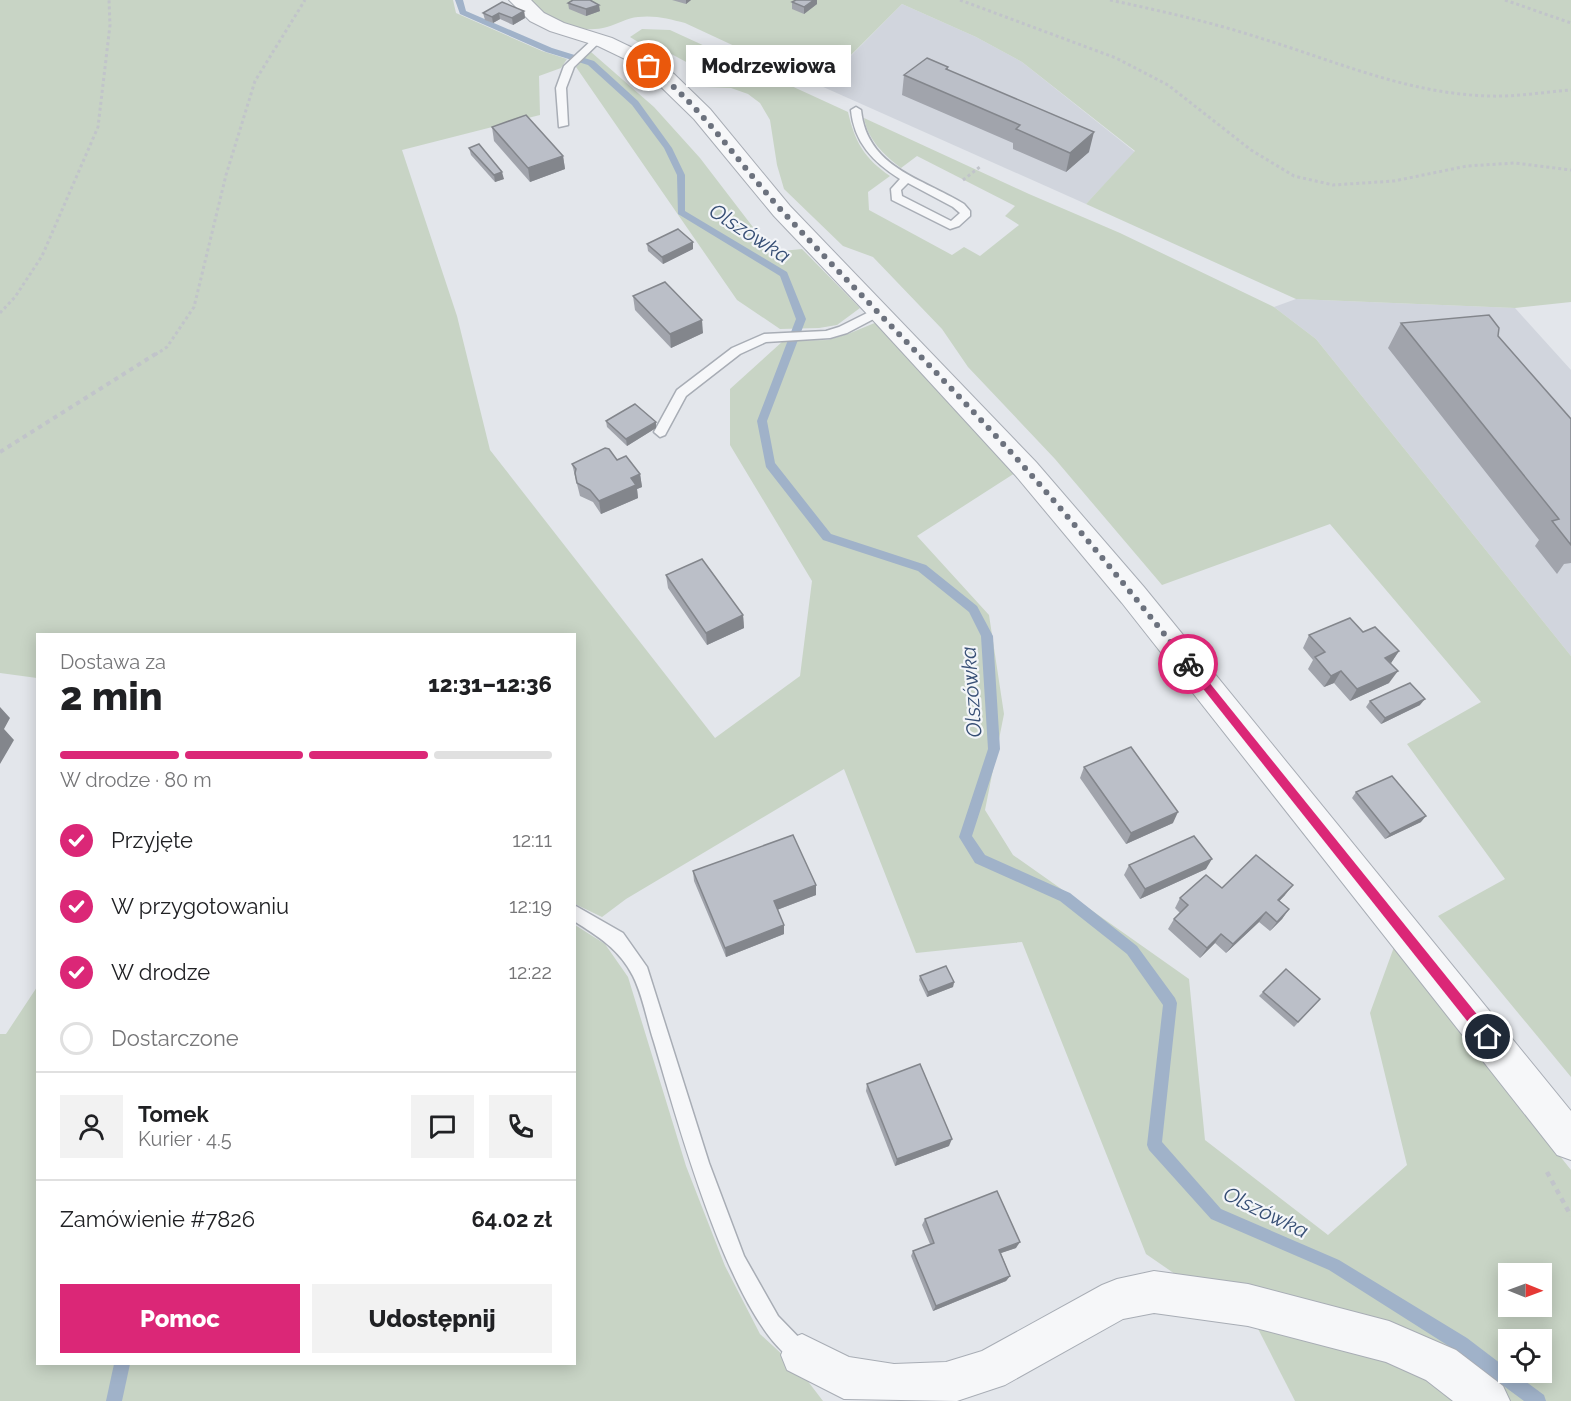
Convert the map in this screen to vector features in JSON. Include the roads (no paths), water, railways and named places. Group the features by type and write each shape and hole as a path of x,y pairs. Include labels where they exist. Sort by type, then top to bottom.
{"street":[{"path":"519,0 537,17 589,46 632,55 666,79 702,114 782,211 1026,469 1133,595 1571,1141"},
{"path":"802,1355 844,1390 946,1383 990,1370 1118,1300 1154,1292 1248,1305 1389,1342 1441,1365 1488,1401"}],"lane":[{"path":"563,125 561,88 569,66 589,46"},
{"path":"856,110 855,119 867,144 889,169 908,178 961,207 966,214 955,224 946,224 896,198 896,189 908,178"},
{"path":"660,432 681,393 736,351 764,338 826,335 843,330 879,311"},
{"path":"576,913 617,939 641,973 699,1163 736,1261 771,1323 802,1355"}],"waterway":[{"name":"Olszówka","path":"459,0 463,12 549,50 591,63 635,103 668,148 681,175 681,212 784,274 801,319 762,421 770,464 827,537 922,568 973,609 987,636 994,749 965,837 980,859 1065,897 1132,950 1170,1003 1154,1145 1216,1214 1334,1265 1461,1344 1538,1401"},
{"path":"114,1401 122,1365"}],"place":[{"name":"Modrzewiowa","path":"649,66"}]}
